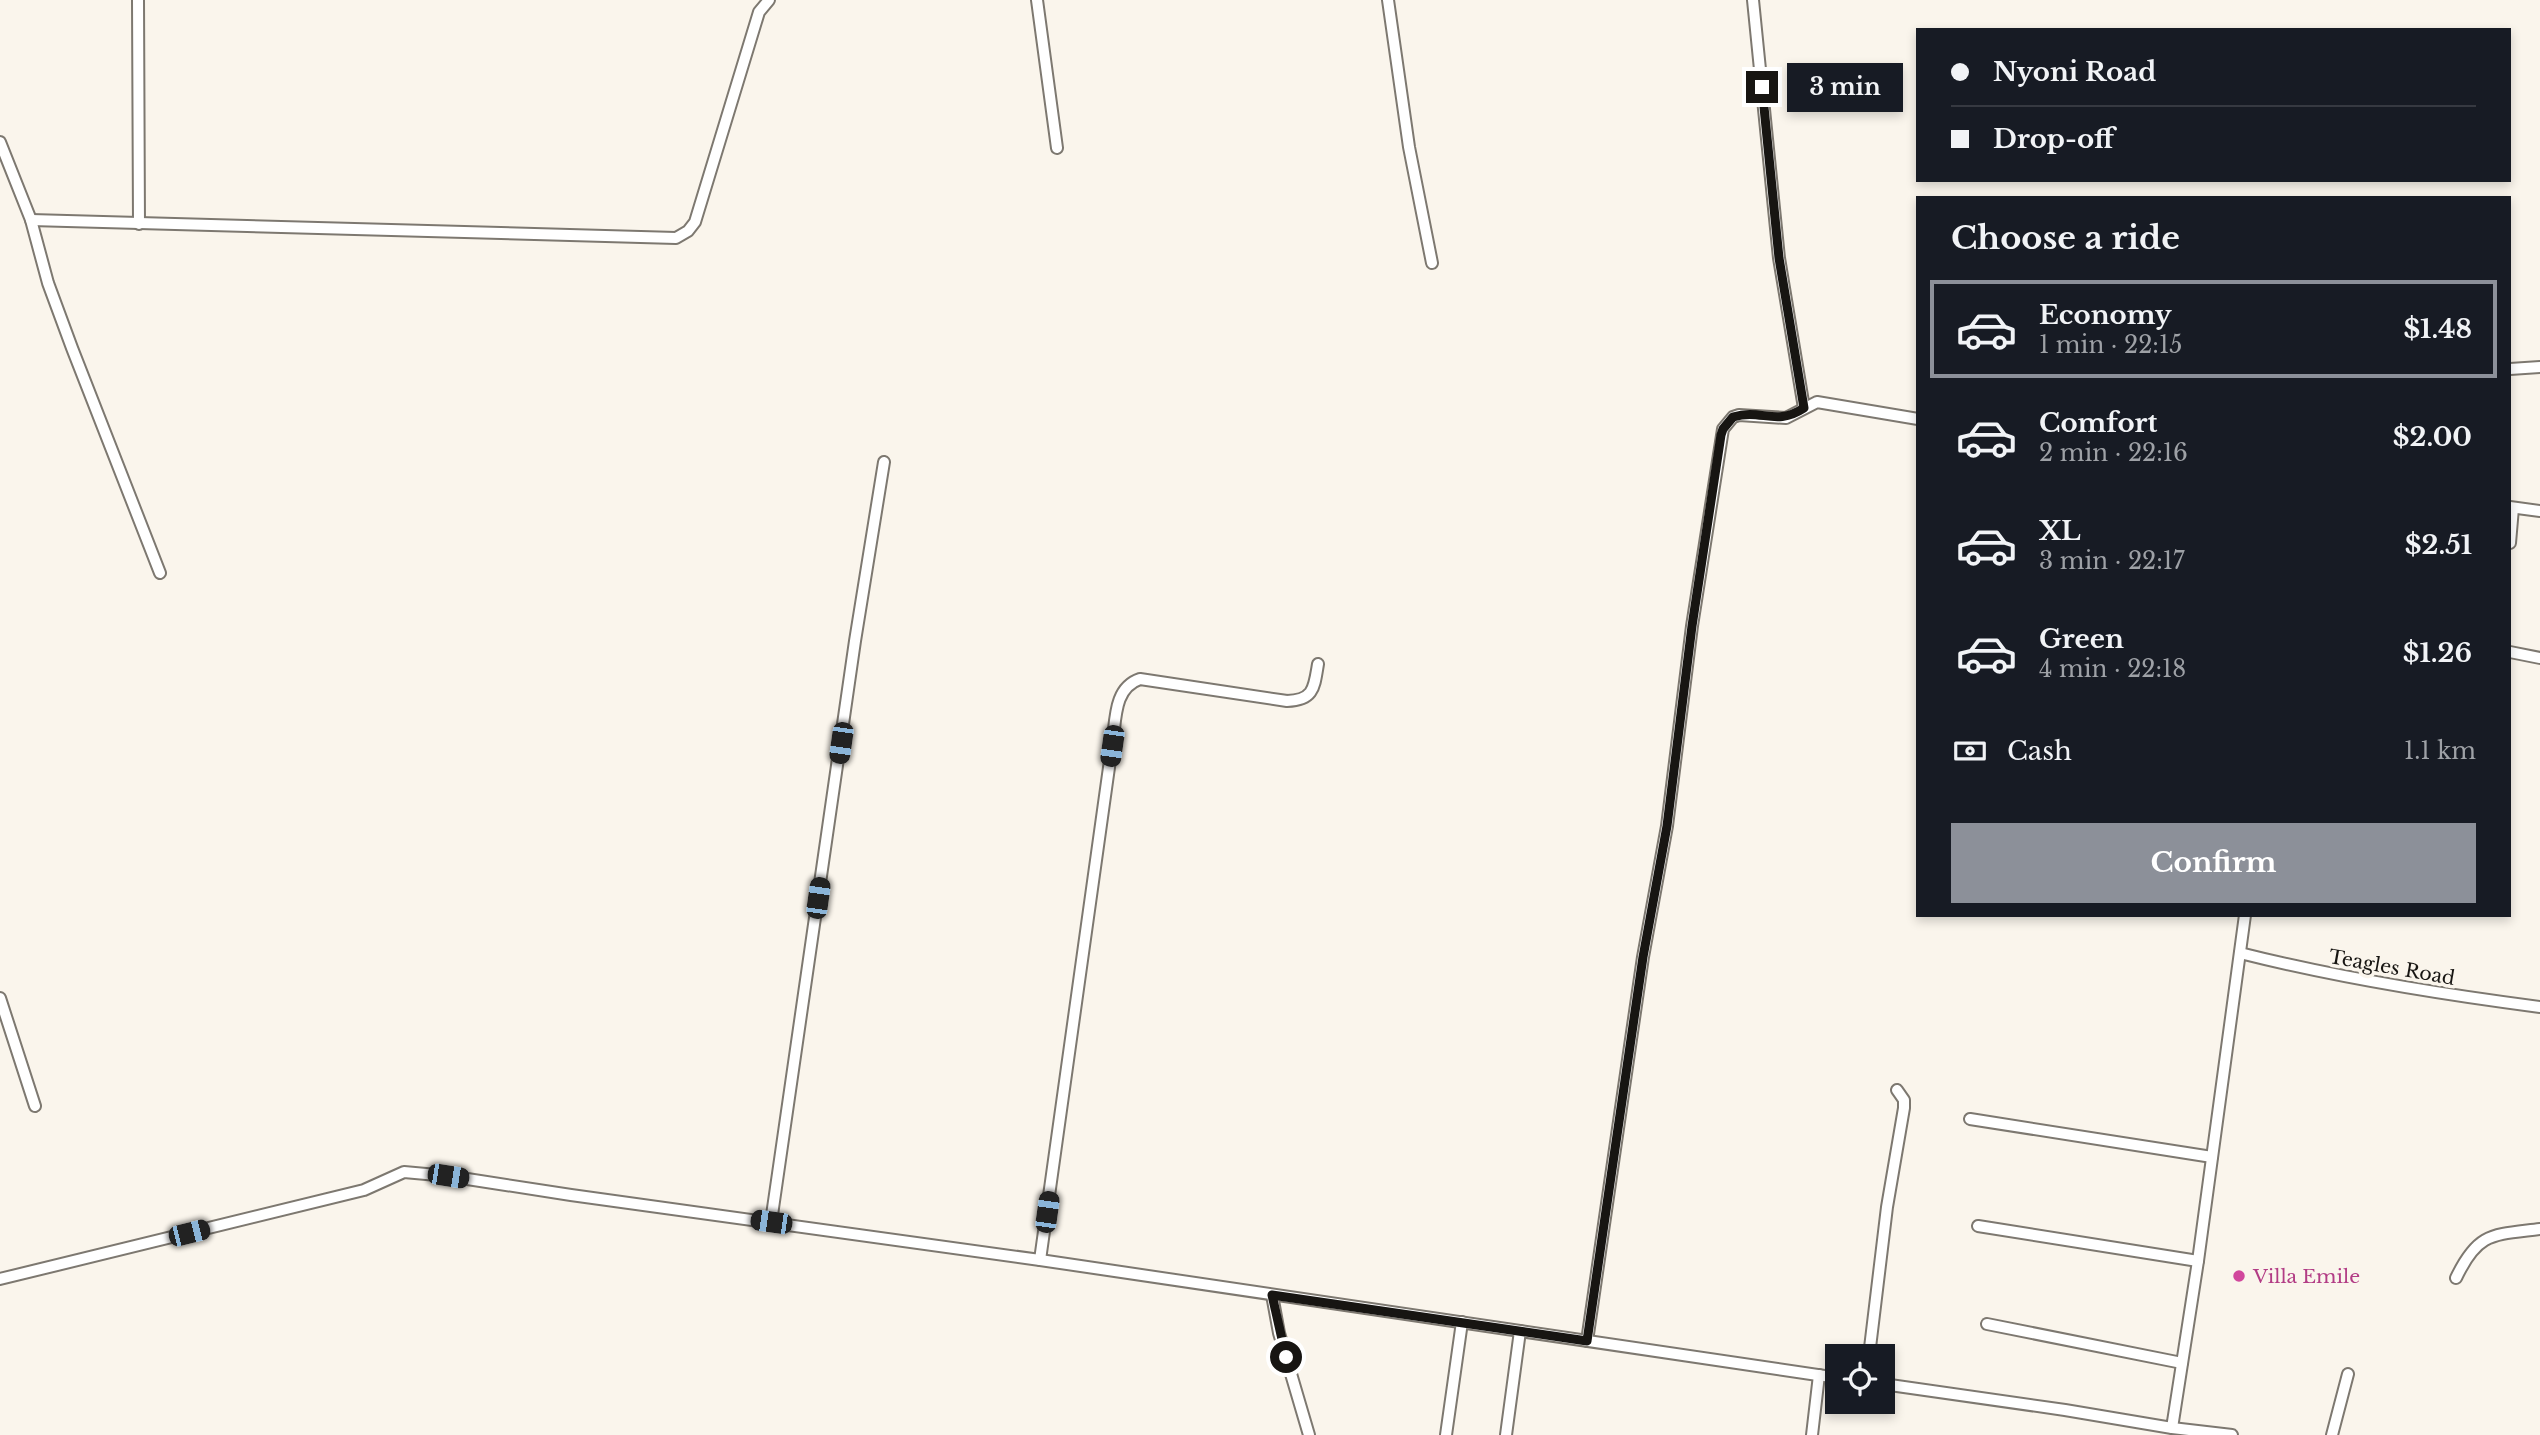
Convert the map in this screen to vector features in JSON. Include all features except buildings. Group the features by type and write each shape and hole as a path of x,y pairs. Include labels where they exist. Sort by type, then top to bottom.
{"street":[{"path":"138,0 139,224"},
{"path":"31,220 676,238 688,231 695,222 760,12 769,0"},
{"path":"1037,0 1057,148"},
{"path":"1388,0 1409,147 1432,263"},
{"path":"1753,0 1779,258 1804,408"},
{"path":"0,142 31,220 48,283 72,348 160,573"},
{"path":"2511,369 2540,367"},
{"path":"1587,1341 1643,957 1667,826 1692,626 1723,429 1733,417 1752,414 1786,418 1817,402 1916,419"},
{"path":"771,1222 855,641 884,462"},
{"path":"2511,507 2540,511"},
{"path":"2511,652 2540,658"},
{"path":"1040,1260 1112,746 1123,689 1129,682 1140,679 1299,701 1310,695 1318,664"},
{"path":"2172,1428 2245,917"},
{"name":"Teagles Road","path":"2240,953 2345,978 2540,1007"},
{"path":"0,998 35,1106"},
{"path":"1870,1344 1886,1207 1905,1100 1897,1090"},
{"path":"1970,1119 2212,1157"},
{"path":"0,1279 364,1190 404,1172 1040,1260 1825,1376"},
{"path":"1978,1226 2197,1261"},
{"path":"2456,1278 2474,1246 2488,1238 2540,1229"},
{"path":"1272,1295 1279,1333 1309,1435"},
{"path":"1446,1435 1462,1322"},
{"path":"1987,1324 2182,1363"},
{"path":"1506,1435 1520,1331"},
{"path":"2332,1435 2348,1374"},
{"path":"1812,1435 1819,1375"},
{"path":"1895,1386 2232,1435"}],"place":[{"name":"Villa Emile","path":"2239,1276"}],"route":[{"path":"1286,1357 1272,1295 1587,1341 1643,957 1667,826 1692,626 1721,435 1727,422 1739,415 1786,418 1804,408 1779,258 1762,87"}]}
